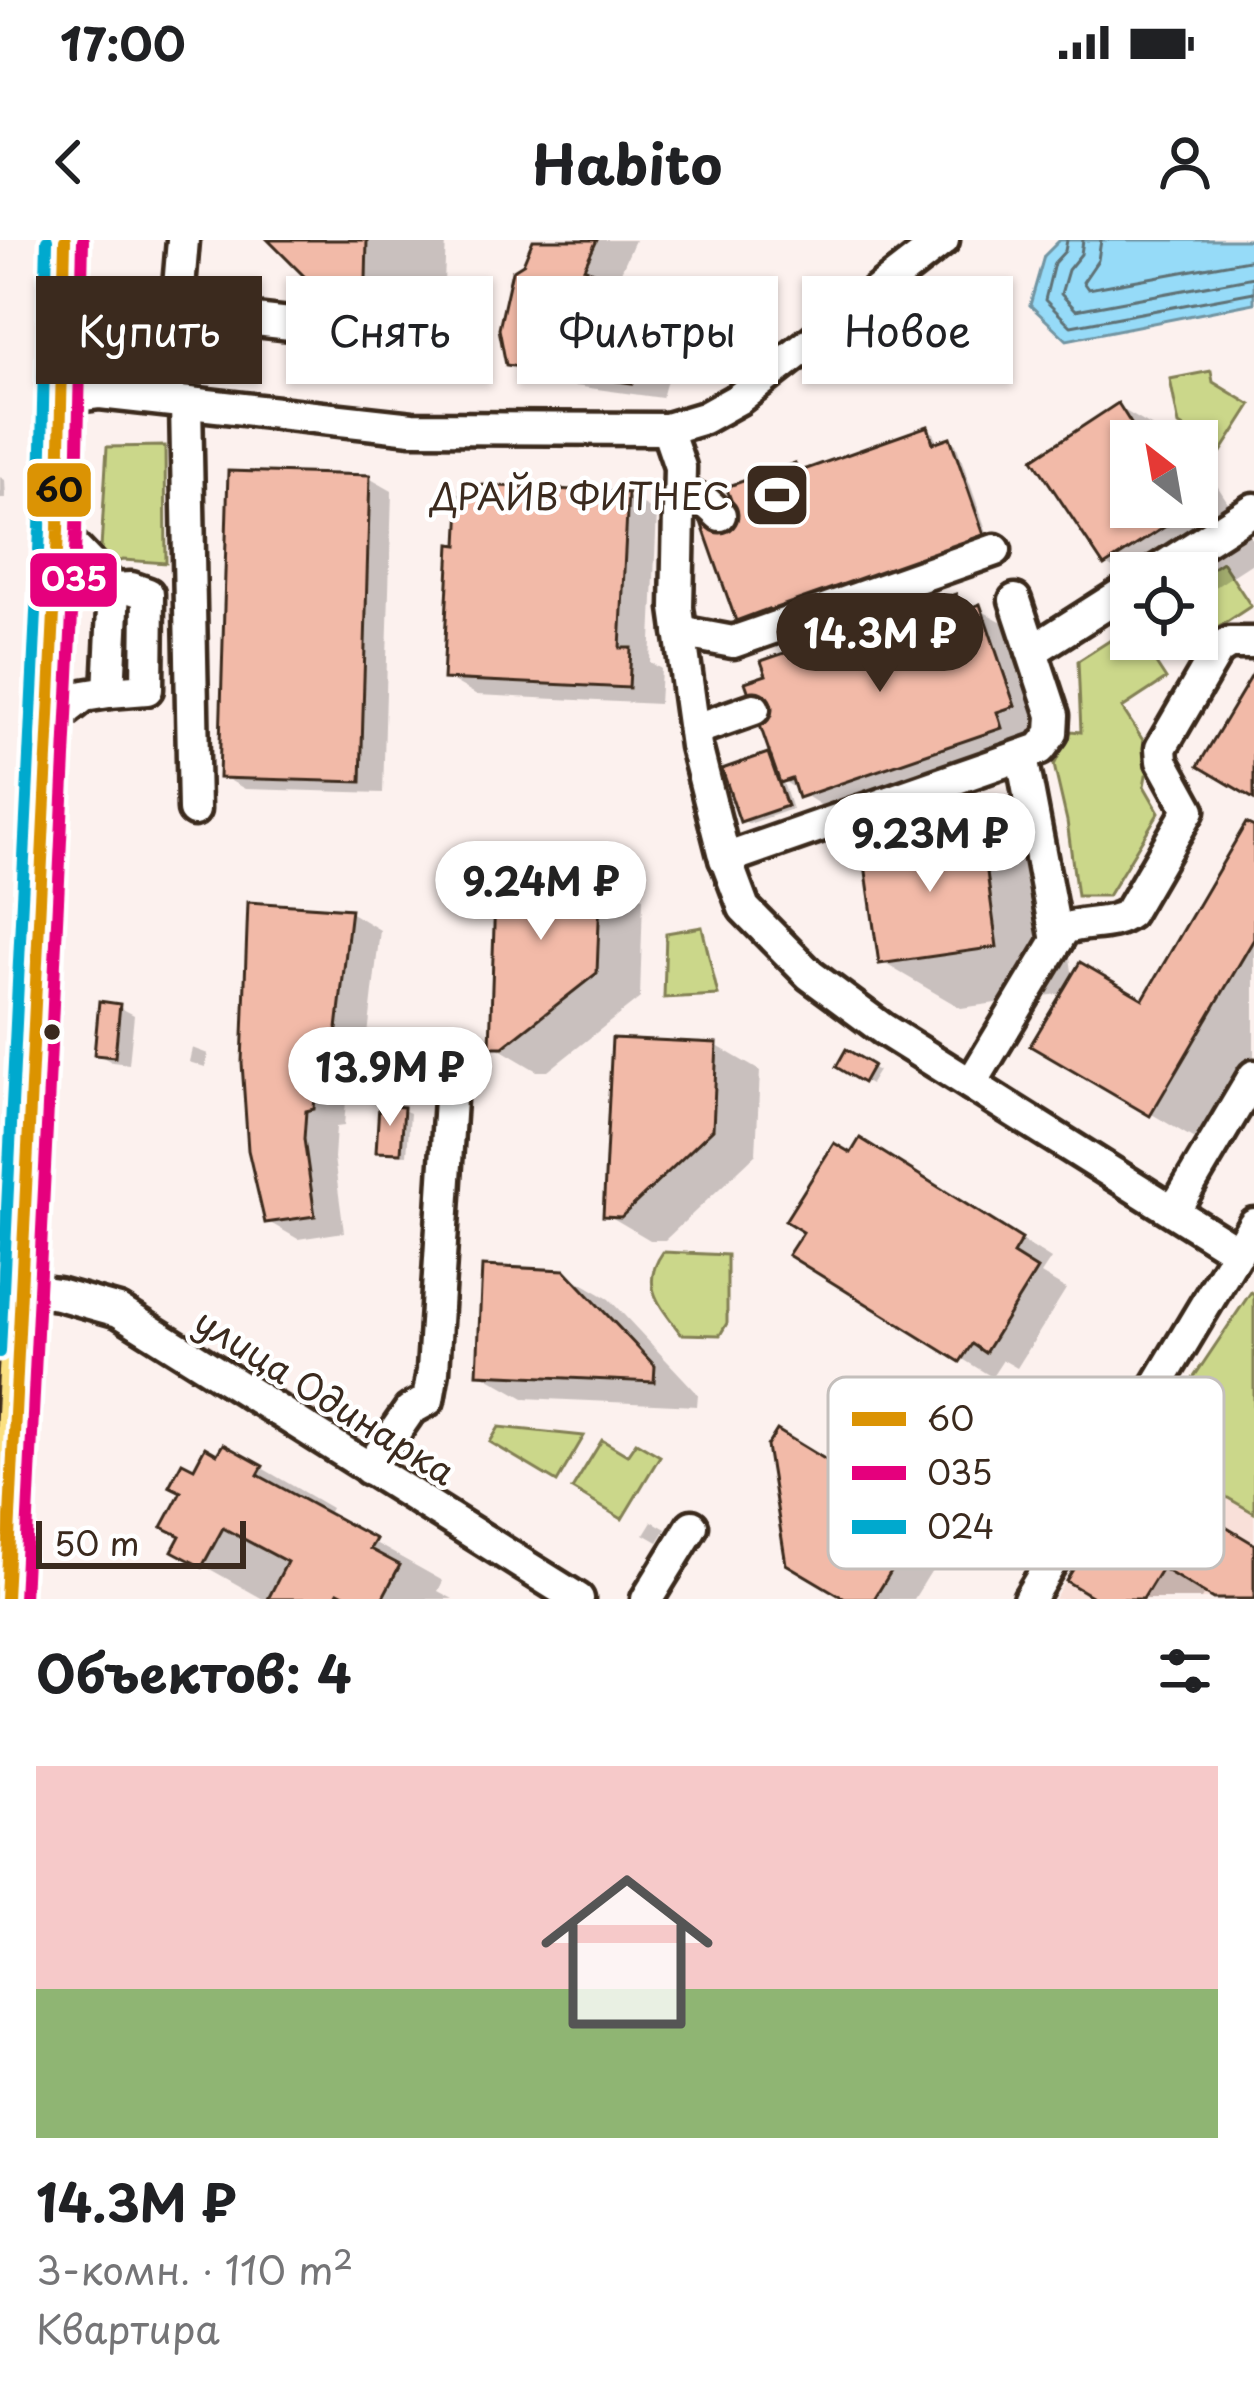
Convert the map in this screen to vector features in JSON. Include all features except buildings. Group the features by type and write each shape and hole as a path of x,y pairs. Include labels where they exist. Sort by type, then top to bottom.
{"main road":[{"path":"6,1599 20,1289 12,1215 58,531 65,240"}],"street":[{"path":"182,240 176,311 286,324"},
{"path":"62,398 100,393 412,428 667,429 704,418 738,399 943,240"},
{"path":"186,403 194,810"},
{"path":"667,429 680,467 680,632 693,722 725,859 744,908 810,975 884,1029 1238,1252"},
{"path":"682,494 707,503 720,515"},
{"path":"1187,552 1254,509"},
{"path":"47,724 84,696 109,692 114,589 58,531"},
{"path":"680,632 733,642 994,550"},
{"path":"725,859 1040,748 1052,733 1053,715 1015,601"},
{"path":"1032,651 1110,601"},
{"path":"970,1084 1064,928 1118,921 1129,914 1189,810 1162,760 1166,737 1218,650 1229,643 1254,643"},
{"path":"693,722 752,702"},
{"path":"1022,757 1057,940"},
{"path":"1174,1211 1254,1076"},
{"path":"369,1469 410,1410 428,1400 451,1083"},
{"path":"1163,1377 1254,1224"},
{"name":"улица Одинарка","path":"20,1289 119,1311 578,1599"},
{"path":"647,1599 692,1526"},
{"path":"1029,1599 1047,1569"}],"shaded area":[{"path":"1254,1288 1254,1599 1054,1599 1072,1569 1224,1569 1224,1377 1194,1377"}],"green space":[{"path":"1211,371 1213,382 1251,405 1221,452 1218,420 1178,420 1170,379"},
{"path":"165,446 166,563 123,560 100,566 107,447"},
{"path":"1222,562 1251,606 1218,628 1218,565"},
{"path":"1110,640 1110,660 1154,660 1166,679 1122,708 1146,745 1150,775 1144,786 1159,812 1108,896 1077,896 1054,765 1071,731 1081,732 1078,661"},
{"path":"702,927 718,995 664,998 666,933"},
{"path":"663,1252 727,1255 727,1323 720,1335 681,1334 666,1314 653,1285"},
{"path":"1251,1292 1254,1294 1254,1513 1224,1496 1224,1377 1194,1377"},
{"path":"499,1427 584,1436 557,1482 490,1442"},
{"path":"602,1440 627,1455 636,1442 660,1456 622,1519 572,1489"}],"water":[{"path":"1060,240 1254,240 1254,303 1067,340 1030,305 1044,256"}],"transit line":[{"name":"024","path":"0,1352 40,530 47,240"},
{"name":"60","path":"6,1599 58,531 65,240"},
{"name":"035","path":"24,1599 76,532 83,240"}],"place":[{"name":"ДРАЙВ ФИТНЕС","path":"777,495"}]}
